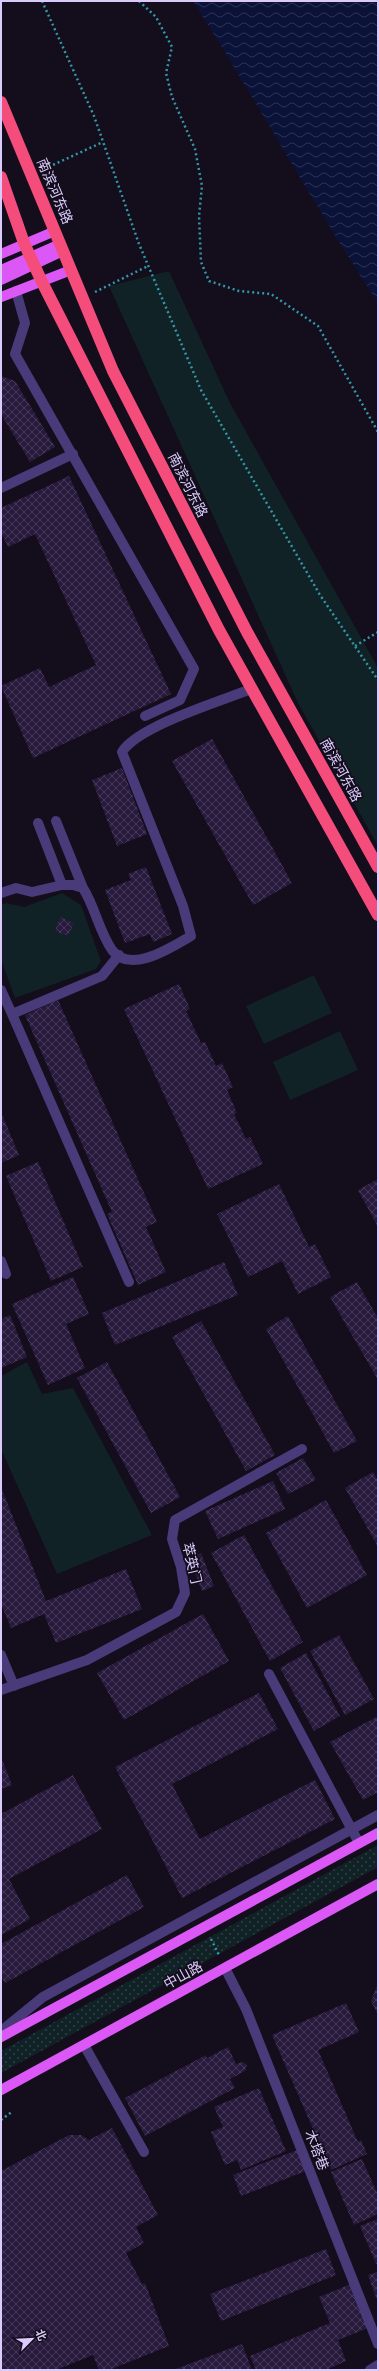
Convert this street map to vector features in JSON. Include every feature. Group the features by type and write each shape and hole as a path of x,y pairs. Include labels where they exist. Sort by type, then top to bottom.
{"highway":[{"name":"南滨河东路","path":"1,102 113,371 247,632 378,867"},
{"path":"1,177 24,244 42,282 219,630 378,915"}],"main road":[{"path":"1,254 55,231"},
{"path":"1,280 33,261 62,248"},
{"path":"1,270 33,261"},
{"path":"1,297 71,270"},
{"path":"1,2037 378,1833"},
{"name":"中山路","path":"1,2090 378,1884"}],"street":[{"path":"16,291 25,323 15,354 194,669 180,700 146,716"},
{"path":"1,488 73,454"},
{"path":"56,821 83,888 113,951 135,960 162,953 191,936 183,906 122,752 126,745 152,729 252,689"},
{"path":"38,823 62,885"},
{"path":"1,893 16,888 32,892 62,885 73,885 83,888"},
{"path":"12,1014 102,976 119,954"},
{"path":"1,990 129,1282"},
{"path":"1,1261 6,1274"},
{"name":"萃英门","path":"1,1690 87,1660 176,1612 186,1593 181,1567 172,1539 175,1520 302,1449"},
{"path":"1,1655 14,1686"},
{"path":"269,1674 353,1829 359,1843"},
{"path":"1,2031 43,1997 378,1816"},
{"name":"木塔巷","path":"225,1968 246,2009 378,2344"},
{"path":"84,2045 144,2152"},
{"path":"370,2370 378,2365"}],"path":[{"path":"42,1 94,116 139,244 202,390 320,595 378,680"},
{"path":"139,1 156,17 172,47 166,73 172,97 195,149 202,186 199,216 201,262 209,281 239,291 271,294 318,326 378,432"},
{"path":"31,174 103,142"},
{"path":"355,646 378,632"},
{"path":"205,1926 225,1968"}],"shaded area":[{"path":"169,271 230,403 378,668 378,846 298,703 109,286"},
{"path":"62,893 81,905 101,961 96,969 15,998 1,960 1,905 6,903 24,907"},
{"path":"314,975 332,1013 264,1044 246,1006"},
{"path":"340,1031 358,1070 290,1100 273,1062"},
{"path":"27,1362 42,1394 73,1388 152,1535 57,1574 1,1449 1,1376"},
{"path":"378,1845 378,1867 1,2073 1,2051"}],"water":[{"path":"193,1 378,1 378,303 354,266"}],"building":[{"path":"1,376 15,381 55,447 30,462 1,414"},
{"path":"69,476 171,694 33,758 1,686 40,668 49,687 96,665 35,534 8,547 1,532 1,508"},
{"path":"212,739 292,883 253,905 172,761"},
{"path":"122,768 147,834 117,846 92,780"},
{"path":"146,867 172,934 153,942 150,934 125,943 105,890 131,880 128,874"},
{"path":"60,917 74,923 68,936 55,931"},
{"path":"179,984 190,1009 186,1011 201,1043 205,1042 216,1066 222,1063 233,1087 227,1090 237,1113 234,1114 246,1139 250,1137 263,1164 208,1189 124,1009"},
{"path":"58,1000 157,1222 146,1227 166,1272 138,1285 107,1214 112,1212 25,1015"},
{"path":"1,1112 19,1155 1,1163"},
{"path":"38,1162 83,1267 51,1281 6,1176"},
{"path":"378,1179 378,1227 358,1190"},
{"path":"279,1184 309,1247 315,1244 331,1277 298,1294 282,1261 248,1277 217,1214"},
{"path":"224,1262 238,1295 115,1345 102,1313"},
{"path":"73,1277 89,1314 66,1324 85,1368 48,1385 12,1304"},
{"path":"357,1282 378,1318 378,1380 330,1297"},
{"path":"10,1315 27,1357 1,1368 1,1319"},
{"path":"288,1316 357,1441 334,1453 266,1329"},
{"path":"201,1321 275,1455 246,1471 172,1337"},
{"path":"107,1362 180,1497 151,1513 77,1378"},
{"path":"303,1458 316,1480 288,1494 276,1473"},
{"path":"373,1472 378,1481 378,1547 345,1488"},
{"path":"273,1481 285,1509 218,1539 205,1511"},
{"path":"1,1487 46,1601 126,1569 142,1609 56,1643 44,1614 11,1628 1,1604"},
{"path":"326,1500 367,1575 307,1608 266,1533"},
{"path":"244,1535 303,1642 270,1661 211,1553"},
{"path":"201,1553 214,1586 202,1591 189,1558"},
{"path":"203,1614 229,1661 124,1720 97,1673"},
{"path":"339,1635 374,1699 345,1715 310,1651"},
{"path":"306,1653 340,1716 314,1731 280,1668"},
{"path":"259,1693 278,1729 172,1784 200,1839 315,1780 335,1819 182,1898 115,1767"},
{"path":"378,1716 378,1792 363,1800 330,1742"},
{"path":"1,1757 12,1785 1,1789"},
{"path":"73,1775 102,1829 9,1879 30,1919 1,1935 1,1814"},
{"path":"127,1875 144,1907 5,1983 1,1976 1,1944"},
{"path":"378,1983 378,2015 371,2001"},
{"path":"346,2003 359,2032 318,2050 358,2142 361,2140 367,2154 331,2170 272,2035"},
{"path":"228,2047 236,2064 243,2062 247,2065 245,2071 230,2079 235,2088 145,2136 125,2098 206,2055 207,2058"},
{"path":"259,2088 286,2151 241,2170 237,2160 225,2165 211,2132 223,2127 214,2107"},
{"path":"112,2128 158,2215 136,2227 144,2243 126,2253 142,2284 145,2283 169,2346 109,2370 99,2370 93,2355 56,2370 1,2370 1,2171 69,2135 81,2135 89,2140"},
{"path":"297,2150 306,2171 241,2196 233,2175"},
{"path":"362,2159 378,2195 378,2214 354,2225 331,2172"},
{"path":"378,2219 378,2263 376,2264 360,2226"},
{"path":"326,2249 336,2275 221,2321 210,2294"},
{"path":"378,2272 378,2303 368,2275"},
{"path":"351,2284 368,2328 338,2340 346,2361 326,2370 256,2370 250,2356 330,2323 319,2297"},
{"path":"242,2344 252,2370 173,2370"}]}
